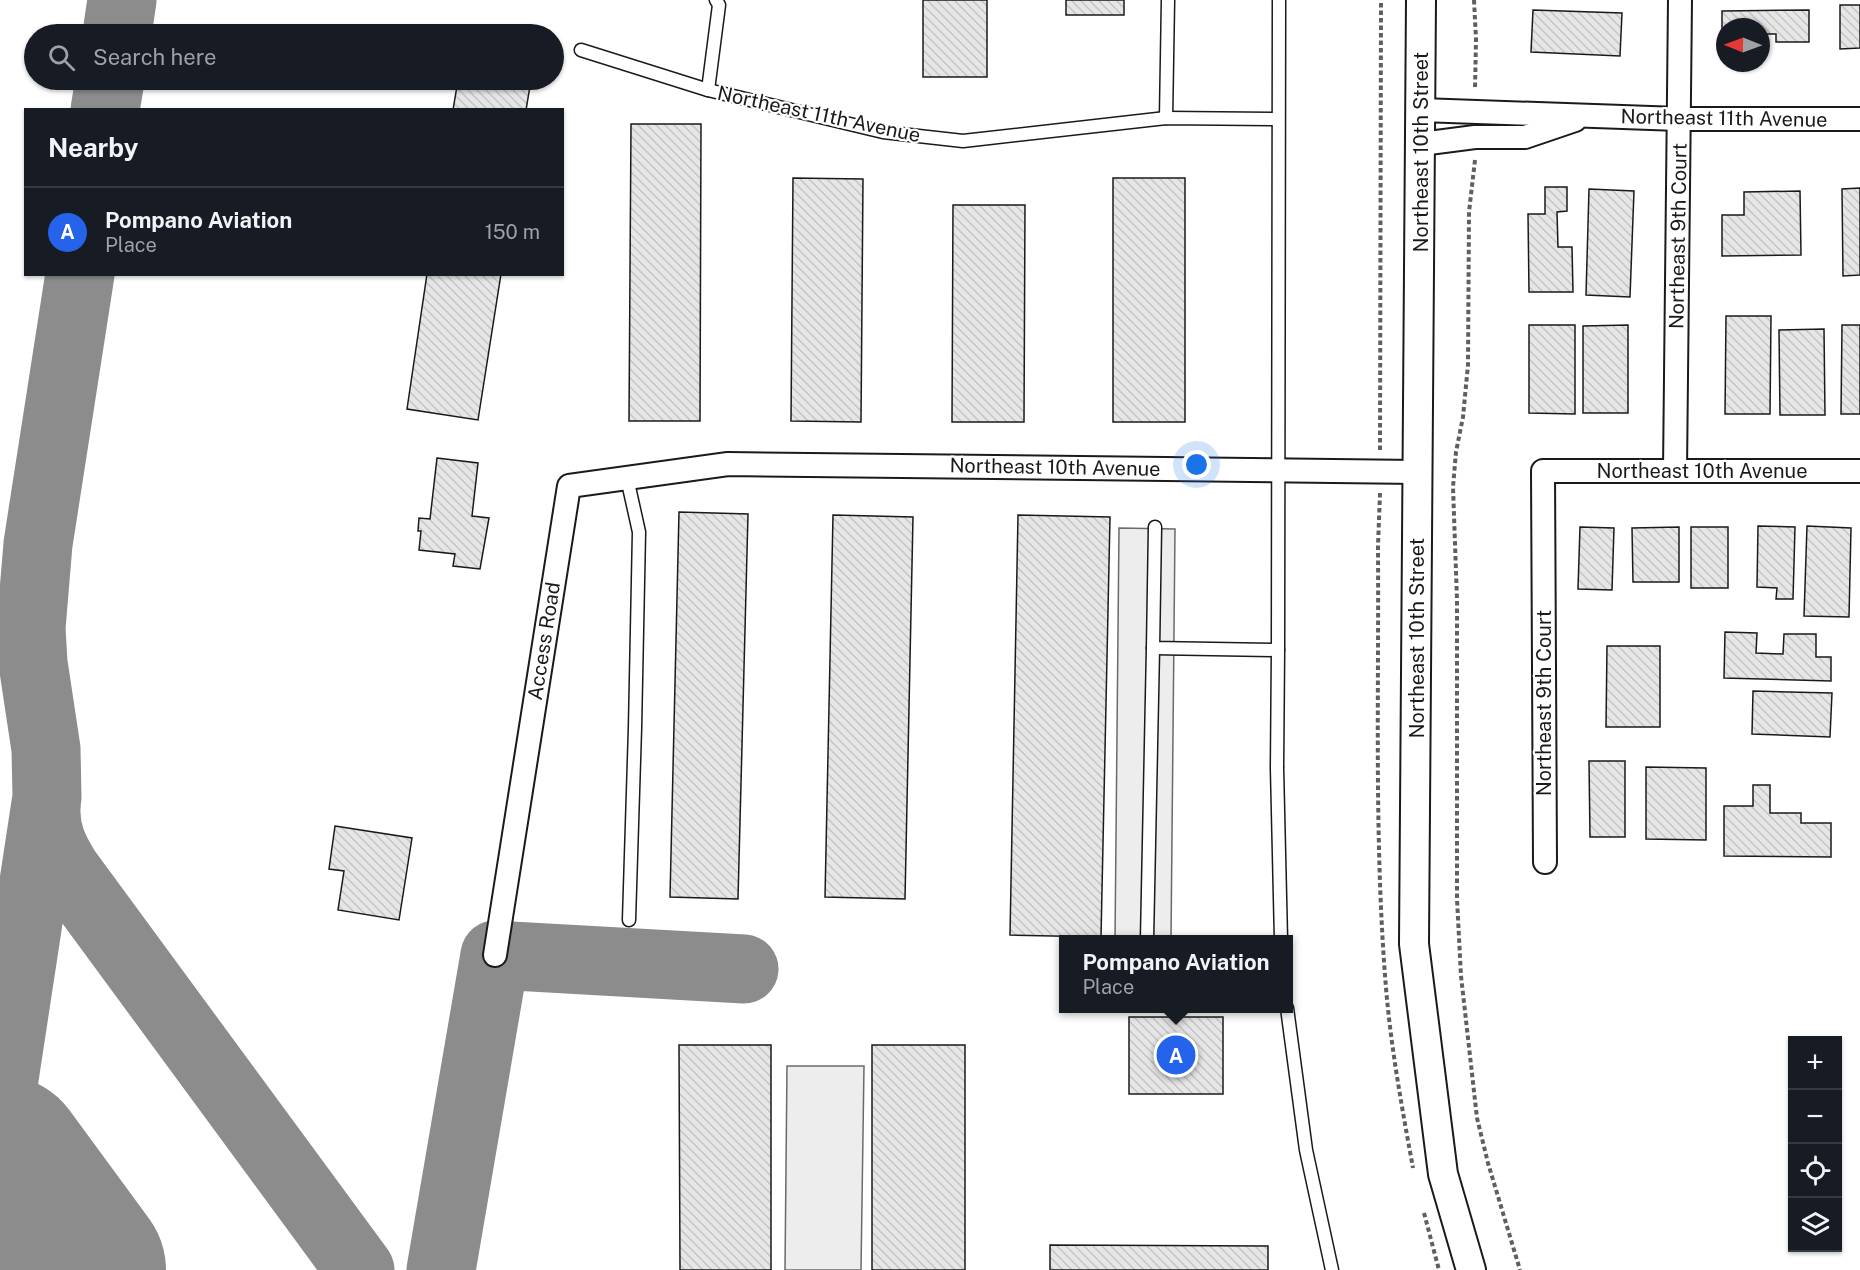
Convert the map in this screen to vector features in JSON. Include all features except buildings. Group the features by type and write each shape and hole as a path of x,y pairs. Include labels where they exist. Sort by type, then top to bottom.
{"street":[{"name":"Northeast 10th Street","path":"1421,0 1414,944 1443,1174 1471,1270"},
{"name":"Northeast 9th Court","path":"1675,471 1680,0"},
{"name":"Northeast 11th Avenue","path":"1421,110 1679,119 1860,119"},
{"name":"Northeast 11th Avenue","path":"1421,144 1475,137 1526,137 1588,115"},
{"name":"Northeast 10th Avenue","path":"728,464 1418,472"},
{"name":"Access Road","path":"495,955 569,486 728,464"},
{"name":"Northeast 10th Avenue","path":"1543,471 1860,471"},
{"name":"Northeast 9th Court","path":"1543,471 1545,862"}],"lane":[{"path":"708,90 719,5 716,0"},
{"path":"1166,118 1168,0"},
{"path":"1279,0 1277,779 1281,935"},
{"name":"Northeast 11th Avenue","path":"581,50 708,90 883,132 963,141 1166,118 1278,119"},
{"path":"627,477 639,532 628,920"},
{"path":"1147,935 1155,526"},
{"path":"1153,648 1278,650"},
{"path":"1288,1013 1306,1150 1332,1270"}],"path":[{"path":"1381,0 1378,546 1381,891 1387,1000 1398,1086 1414,1178"},
{"path":"1474,0 1476,39 1474,111"},
{"path":"1475,137 1475,159 1468,212 1468,365 1453,487 1457,600 1456,899 1461,976 1477,1118 1488,1164 1520,1270"},
{"path":"1424,1212 1439,1270"}],"shaded area":[{"path":"1119,528 1175,529 1171,935 1115,935"},
{"path":"787,1066 864,1066 861,1270 785,1270"}],"taxiway":[{"path":"118,24 122,0"},
{"path":"105,108 108,90"},
{"path":"0,1105 47,797 46,749 33,663 31,628 38,544 80,276"},
{"path":"46,807 51,840 66,870 360,1270"},
{"path":"441,1270 495,955 744,969"}],"runway":[{"path":"0,1161 80,1270"}],"place":[{"name":"Pompano Aviation","path":"1176,1055"}]}
